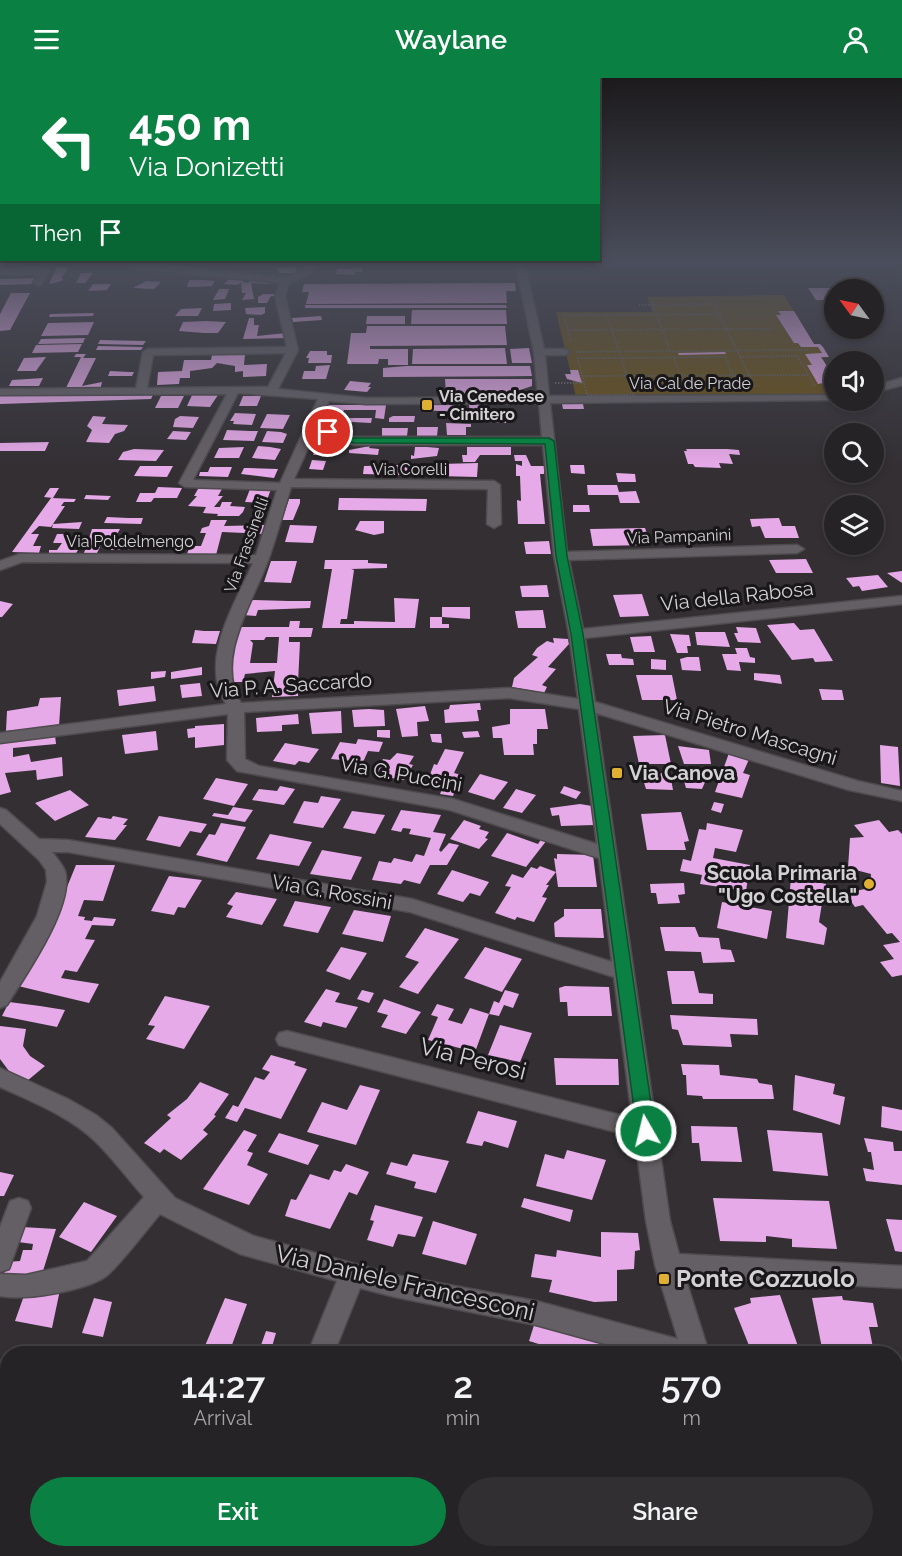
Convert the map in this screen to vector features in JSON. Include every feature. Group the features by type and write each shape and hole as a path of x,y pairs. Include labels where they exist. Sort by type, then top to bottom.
{"street":[{"path":"272,390 292,350 288,330"},
{"path":"535,330 546,400 561,556 577,634 658,1221 668,1265 694,1346"},
{"path":"141,391 148,352 292,350"},
{"path":"539,352 566,352"},
{"path":"884,387 902,381"},
{"path":"234,390 185,483 286,485"},
{"name":"Via Cal de Prade","path":"0,393 272,390 366,401 824,398"},
{"name":"Via Frassinelli","path":"236,708 229,697 224,667 225,650 262,559 286,485 325,397"},
{"path":"310,431 328,432 354,441 549,441"},
{"name":"Via Corelli","path":"286,485 494,485 495,524"},
{"name":"Via Pampanini","path":"561,556 797,549"},
{"name":"Via Poldelmengo","path":"0,566 20,558 262,559"},
{"name":"Via della Rabosa","path":"577,634 902,600"},
{"name":"Via P. A. Saccardo","path":"0,738 236,708 485,693 509,693 586,705"},
{"name":"Via Pietro Mascagni","path":"586,705 855,786 902,796"},
{"name":"Via G. Puccini","path":"236,708 236,759 243,767 453,805 607,854"},
{"path":"0,814 53,866 57,885 39,933 0,1000"},
{"name":"Via G. Rossini","path":"32,845 68,846 412,906 624,973"},
{"name":"Via Perosi","path":"287,1039 646,1131"},
{"name":"Via Daniele Francesconi","path":"0,1077 60,1105 88,1122 104,1136 158,1199 176,1211 249,1246 395,1286 536,1312 658,1346"},
{"path":"0,1285 26,1286 74,1277 96,1269 158,1199"},
{"path":"0,1261 19,1208"},
{"path":"668,1265 902,1277"},
{"path":"324,1346 352,1275"}],"path":[{"path":"742,394 725,357 674,358 621,358 578,358 587,395 633,395 627,376 621,358 619,352 612,330 568,330 573,352 619,352 670,351 737,351 808,350"},
{"path":"662,330 670,351"},
{"path":"726,330 759,394"},
{"path":"740,357 797,356 819,393"},
{"path":"674,358 688,394"},
{"path":"582,376 808,375"},
{"path":"555,383 584,383"}],"shaded area":[{"path":"560,330 805,330 814,344 820,344 825,351 822,358 824,361 824,396 576,398 572,379 567,379 565,374 571,374"}],"building":[{"path":"44,330 90,330 88,335 41,336"},
{"path":"179,330 220,330 218,333"},
{"path":"246,330 258,330 257,336 286,333 287,338 243,339"},
{"path":"366,330 505,330 507,345 370,346 370,349 408,349 408,365 388,365 388,359 379,359 378,364 347,364 351,333 366,333"},
{"path":"786,330 805,330 814,344 820,344 823,347 825,351 824,357 821,357 824,362 824,385 818,384 807,365 812,365 805,354 822,353 818,347 801,347 798,343 794,343"},
{"path":"85,338 83,343 38,344 41,339"},
{"path":"100,340 146,341 143,345 98,344"},
{"path":"82,344 78,352 32,353 36,345"},
{"path":"98,346 143,347 141,350 96,350"},
{"path":"505,348 507,364 412,364 413,349"},
{"path":"529,348 532,363 512,363 510,349"},
{"path":"310,351 327,351 327,355 332,355 331,363 308,363 309,358 306,358"},
{"path":"725,352 726,354 679,355 678,353"},
{"path":"76,354 86,354 83,358 96,358 82,386 102,382 100,390 65,390 81,357 74,357"},
{"path":"245,354 244,365 267,364 266,376 243,377 243,371 235,372 235,366 217,363 212,368 190,371 190,378 180,378 179,384 157,385 158,372 182,371 184,360 211,360 212,355"},
{"path":"46,357 36,371 17,371 24,358"},
{"path":"330,365 326,379 302,379 304,371 315,371 316,366"},
{"path":"530,366 532,376 383,377 383,368"},
{"path":"570,370 578,370 582,383 567,379 565,374 571,374"},
{"path":"110,371 134,372 132,376 108,376"},
{"path":"43,378 39,386 9,386 12,380"},
{"path":"445,379 532,379 532,386 511,393 446,394"},
{"path":"350,381 371,383 368,387 371,387 367,392 344,390"},
{"path":"154,393 151,399 0,404 0,395"},
{"path":"193,393 218,395 210,407 187,406"},
{"path":"161,396 184,396 178,408 155,408"},
{"path":"243,396 261,396 257,406 239,406"},
{"path":"433,404 455,405 454,412 424,410 424,408 433,407"},
{"path":"486,404 487,408 479,408 479,414 470,413 469,405"},
{"path":"562,404 583,404 584,409 563,409"},
{"path":"328,405 386,405 384,419 375,418 376,410 344,410 343,418 372,418 371,423 334,421 330,430 316,429"},
{"path":"235,413 256,414 252,425 233,424 234,421 230,421"},
{"path":"483,413 507,413 506,423 480,422 479,416 484,416"},
{"path":"267,414 290,415 283,429 260,428"},
{"path":"93,416 106,417 102,424 128,425 124,431 115,434 109,443 86,442 92,430 87,426"},
{"path":"180,416 199,417 193,428 173,427 175,419"},
{"path":"415,416 414,422 389,422 389,418"},
{"path":"446,423 471,424 471,427 466,427 466,435 447,435"},
{"path":"417,427 438,427 437,436 417,436"},
{"path":"382,428 408,428 407,436 382,436"},
{"path":"227,430 258,431 254,441 223,440"},
{"path":"173,431 191,432 186,440 167,439"},
{"path":"267,431 287,434 283,443 262,442"},
{"path":"315,433 330,433 325,444 310,443"},
{"path":"49,442 45,451 0,451 0,443"},
{"path":"258,446 281,449 275,460 252,458"},
{"path":"370,446 369,448 379,449 378,455 349,453 349,450"},
{"path":"244,447 239,458 214,458 219,448"},
{"path":"316,447 341,447 338,455 313,455"},
{"path":"415,447 439,448 437,456 411,459 411,455 414,456"},
{"path":"467,447 511,447 511,455 480,455 475,462 463,462 462,455 467,455"},
{"path":"134,449 164,450 156,461 118,460 123,452"},
{"path":"686,449 739,450 740,455 729,454 733,464 719,463 721,468 695,467 693,464 688,464 684,451 687,451"},
{"path":"514,455 526,455 531,466 544,466 544,474 540,474 545,524 518,524 517,500 521,501 520,476 516,476 516,464 522,466 522,461 515,461"},
{"path":"312,460 326,461 323,470 309,469"},
{"path":"478,463 477,477 363,474 364,466"},
{"path":"570,465 584,465 585,474 571,473"},
{"path":"140,466 173,466 167,477 134,476"},
{"path":"210,467 232,467 228,477 199,476 200,472 208,472"},
{"path":"244,468 278,469 274,478 241,474"},
{"path":"616,473 635,474 636,482 618,482"},
{"path":"587,485 617,485 619,492 636,491 640,503 620,503 618,495 588,495"},
{"path":"158,487 182,488 177,498 154,498 151,502 136,502 140,493 155,493"},
{"path":"50,488 59,488 53,498 44,497"},
{"path":"198,489 222,489 218,496 223,496 214,507 220,507 222,502 232,502 230,506 245,507 243,512 239,516 217,516 218,514 203,513 206,507 188,506 197,496 194,496"},
{"path":"250,489 271,489 266,503 245,502"},
{"path":"86,495 111,496 108,500 84,499"},
{"path":"51,498 76,499 74,502 64,502 61,506 65,506 51,527 39,526 31,534 39,534 33,546 41,546 39,553 12,552"},
{"path":"339,498 427,499 426,511 338,510"},
{"path":"289,499 300,499 300,503 293,520 282,520"},
{"path":"573,505 589,505 590,512 573,512"},
{"path":"107,517 143,518 141,524 104,523"},
{"path":"779,518 782,526 795,526 799,538 765,538 760,526 752,527 750,519"},
{"path":"211,520 227,520 224,526 271,525 268,534 222,532 216,555 187,554 190,546 201,546 206,533 200,533 202,528 209,526"},
{"path":"360,521 384,521 384,533 374,535 355,530"},
{"path":"82,522 79,529 52,528 53,524"},
{"path":"290,525 317,526 313,543 285,542"},
{"path":"645,528 651,545 593,546 590,529"},
{"path":"92,529 120,529 116,536 105,536 102,542 95,542 93,547 100,547 97,553 84,553"},
{"path":"57,534 69,534 65,540 75,540 70,550 78,550 75,555 49,555 49,550 57,550 62,543 53,543"},
{"path":"126,536 138,537 135,549 111,550 113,541 124,541"},
{"path":"549,541 551,554 526,554 524,542"},
{"path":"806,559 813,573 776,573 769,560"},
{"path":"325,560 368,560 368,563 387,564 387,568 351,569 354,570 347,619 341,619 340,624 354,624 354,621 395,622 394,598 419,599 415,628 322,628 332,569 324,569"},
{"path":"271,561 297,561 291,583 264,582"},
{"path":"902,571 902,583 887,573"},
{"path":"878,575 888,587 862,591 859,586 853,587 846,578"},
{"path":"547,585 549,597 522,597 520,586"},
{"path":"642,594 649,616 620,617 613,595"},
{"path":"0,601 13,604 2,617 0,617"},
{"path":"247,601 311,601 310,608 258,610 256,616 243,615"},
{"path":"442,607 470,607 470,619 442,617"},
{"path":"543,610 546,628 518,628 515,611"},
{"path":"430,617 442,617 442,624 449,624 449,628 430,628"},
{"path":"290,621 300,621 299,628 313,628 311,637 289,637 289,642 300,642 298,683 316,682 316,685 306,685 306,689 298,690 298,696 272,697 275,671 245,674 243,682 232,682 230,666 237,627 289,627","holes":["279,637 277,663 250,663 253,643 250,640"]},
{"path":"794,623 800,630 814,629 833,661 815,662 813,658 792,660 767,625"},
{"path":"736,627 756,628 761,643 738,642 734,633 738,633"},
{"path":"195,630 220,631 216,644 192,643"},
{"path":"695,632 725,632 730,647 697,645"},
{"path":"670,634 689,635 691,646 687,646 688,653 677,653"},
{"path":"651,636 655,652 634,652 630,637"},
{"path":"553,638 568,639 569,644 548,667 556,669 542,685 547,687 544,693 512,687 514,678 538,657 532,655 537,648 547,641 554,643"},
{"path":"735,648 747,648 750,657 755,658 755,663 739,662 741,671 727,670 722,654 737,654"},
{"path":"606,654 621,654 622,658 633,659 634,665 609,665"},
{"path":"699,657 701,671 682,670 680,659"},
{"path":"651,659 666,660 666,670 651,669"},
{"path":"202,667 202,675 171,679 171,672"},
{"path":"166,671 165,677 151,679 151,672"},
{"path":"754,673 780,675 782,684 754,680"},
{"path":"636,675 672,675 677,700 642,700"},
{"path":"200,683 202,696 182,698 180,685"},
{"path":"154,686 156,701 119,706 117,690"},
{"path":"819,689 842,690 844,700 822,700"},
{"path":"61,697 59,726 6,731 7,711 38,706 40,698"},
{"path":"480,703 481,710 477,710 479,721 445,723 444,710 449,709 450,705"},
{"path":"425,706 429,721 417,722 418,736 402,737 396,709"},
{"path":"510,709 545,709 548,729 537,729 537,744 533,744 534,755 504,755 502,738 493,738 492,727 510,724"},
{"path":"352,710 384,710 385,726 354,727"},
{"path":"341,711 342,733 312,734 309,713"},
{"path":"298,714 299,724 282,725 282,731 257,732 256,718"},
{"path":"224,724 224,745 195,748 195,737 188,738 187,729 195,728 195,726"},
{"path":"377,730 390,730 390,738 377,737"},
{"path":"156,731 158,750 125,754 122,735"},
{"path":"478,731 480,737 464,738 462,732"},
{"path":"430,734 441,734 442,743 432,742"},
{"path":"55,735 56,744 13,748 13,757 29,754 31,762 62,757 63,776 37,780 36,770 5,773 11,792 0,795 0,742"},
{"path":"665,735 671,764 639,764 633,736"},
{"path":"358,739 383,742 379,752 368,751 363,762 331,759 340,742 356,744"},
{"path":"285,743 319,749 309,763 299,761 295,765 273,761"},
{"path":"880,745 898,747 900,786 881,783"},
{"path":"678,746 709,750 711,764 684,764"},
{"path":"445,749 464,752 454,773 461,775 453,796 440,794 443,787 426,785 434,764 437,765"},
{"path":"397,753 414,756 409,764 413,765 404,780 374,775 383,759 390,760"},
{"path":"729,753 750,757 743,773 750,775 742,798 715,792"},
{"path":"641,773 670,773 673,790 646,789"},
{"path":"703,773 706,780 702,789 686,788 682,774"},
{"path":"480,774 508,782 494,800 468,792"},
{"path":"216,778 248,784 234,806 203,799"},
{"path":"280,786 295,789 284,805 252,800 259,789 277,791"},
{"path":"564,786 581,792 576,799 560,793"},
{"path":"516,789 536,795 522,813 503,808"},
{"path":"70,790 89,805 55,821 35,803"},
{"path":"321,796 341,799 323,828 293,823 304,801 318,803"},
{"path":"714,802 724,804 721,813 711,810"},
{"path":"580,804 592,806 594,825 561,826 559,815 552,816 550,808"},
{"path":"233,807 253,810 245,822 212,816 214,813 228,815"},
{"path":"401,810 441,815 433,832 446,834 439,850 441,852 449,843 459,845 447,865 430,865 420,884 404,880 401,884 372,880 379,861 391,863 394,858 412,862 416,854 424,856 431,838 409,834 411,829 403,828 401,832 391,830"},
{"path":"352,811 385,815 375,834 343,828"},
{"path":"681,812 689,841 684,842 686,850 647,850 641,814"},
{"path":"113,816 128,819 123,825 127,825 115,840 85,837 98,817 111,819"},
{"path":"159,816 207,824 201,833 190,831 180,847 146,840"},
{"path":"464,820 481,826 479,829 489,832 485,838 488,839 479,849 450,839"},
{"path":"879,820 889,832 898,830 902,834 902,975 892,977 880,962 894,959 883,945 900,942 892,933 887,934 863,905 855,907 845,893 870,888 871,874 848,868 850,838 864,837 854,825"},
{"path":"221,823 246,827 227,862 196,855 209,834 215,835"},
{"path":"707,823 743,830 736,852 715,848 713,858 750,865 746,891 700,884 702,875 680,871 683,859 691,861 699,829 706,830"},
{"path":"507,833 538,844 542,838 547,840 526,867 491,856"},
{"path":"270,834 312,842 299,866 256,859"},
{"path":"322,850 362,857 351,880 310,874"},
{"path":"557,854 593,855 597,887 558,887 554,858 557,859"},
{"path":"76,865 115,865 103,901 84,900 78,916 92,921 94,917 116,919 113,926 92,925 85,939 95,940 77,972 65,970 61,978 99,984 89,1003 18,986 56,914"},
{"path":"540,866 556,872 546,885 549,885 542,897 547,898 534,922 517,917 515,920 495,913 511,887 505,886 512,874 523,878 531,867 537,869"},
{"path":"452,870 489,882 480,896 470,893 463,902 437,894"},
{"path":"169,876 202,880 185,908 178,907 174,915 151,911"},
{"path":"791,877 826,884 827,900 822,903 819,922 827,928 824,945 786,938"},
{"path":"684,883 685,894 678,895 680,903 658,904 656,893 651,893 650,884"},
{"path":"236,892 277,899 262,925 226,917 233,906 227,904"},
{"path":"295,901 331,907 318,933 283,926"},
{"path":"722,902 772,911 767,939 717,928"},
{"path":"564,909 601,909 604,938 555,937 554,923 564,916"},
{"path":"354,910 391,916 383,942 342,934"},
{"path":"660,927 695,927 699,937 719,938 721,949 731,950 735,962 703,963 701,952 665,951"},
{"path":"425,928 459,939 418,994 399,987 419,962 405,957"},
{"path":"341,947 367,953 350,980 326,971"},
{"path":"485,947 522,959 502,992 464,978"},
{"path":"667,971 694,971 699,993 713,994 713,1004 672,1004"},
{"path":"565,986 609,987 612,1016 568,1016 567,1002 560,1002 559,988"},
{"path":"326,989 340,993 335,1002 358,1007 346,1028 323,1022 321,1027 304,1022"},
{"path":"362,990 374,993 369,1003 357,999"},
{"path":"505,990 519,994 513,1008 504,1005 499,1016 489,1014 494,1001 499,1003"},
{"path":"165,996 210,1006 184,1049 146,1039 155,1026 148,1025"},
{"path":"384,999 421,1012 406,1034 381,1027 388,1015 377,1012"},
{"path":"9,1002 65,1010 57,1027 2,1016"},
{"path":"437,1004 454,1009 448,1020 462,1024 470,1008 489,1014 475,1052 428,1040 438,1017 431,1015"},
{"path":"670,1015 757,1019 758,1035 730,1034 732,1047 683,1045 678,1030 672,1029"},
{"path":"500,1025 532,1033 520,1062 488,1055"},
{"path":"0,1026 26,1029 23,1046 30,1056 45,1066 27,1081 9,1071 0,1059"},
{"path":"271,1055 296,1062 294,1065 307,1069 281,1119 245,1108 237,1122 225,1118 233,1105 238,1107 255,1077 264,1080 270,1072 262,1069"},
{"path":"554,1058 618,1059 619,1085 556,1085"},
{"path":"681,1064 719,1065 720,1075 757,1079 759,1083 772,1085 774,1099 703,1099 702,1096 687,1095 686,1075 683,1075"},
{"path":"795,1075 835,1084 833,1094 845,1097 840,1125 793,1110"},
{"path":"200,1082 229,1094 214,1115 216,1116 203,1130 208,1134 181,1160 164,1149 160,1153 144,1143 171,1118 167,1115 187,1099"},
{"path":"360,1085 380,1090 356,1145 307,1132 322,1102 347,1110"},
{"path":"882,1106 902,1110 902,1131 881,1127"},
{"path":"478,1111 517,1121 508,1148 484,1141 482,1146 466,1143"},
{"path":"691,1126 737,1127 742,1162 701,1161 699,1143 692,1143"},
{"path":"244,1130 257,1135 247,1151 253,1153 247,1165 268,1174 249,1205 203,1189"},
{"path":"767,1130 822,1133 828,1176 773,1171"},
{"path":"279,1133 319,1145 308,1165 268,1152"},
{"path":"864,1138 893,1142 894,1151 902,1151 902,1185 866,1181 863,1168 874,1170 871,1152 868,1152"},
{"path":"567,1150 606,1160 592,1200 536,1186 545,1154 564,1159"},
{"path":"413,1154 449,1161 436,1193 414,1188 416,1182 386,1174 391,1162 407,1166"},
{"path":"346,1164 369,1172 357,1195 349,1192 330,1229 285,1216 291,1199 296,1200 310,1174 329,1180 334,1170 341,1172"},
{"path":"0,1172 14,1175 4,1196 0,1196"},
{"path":"524,1198 573,1210 570,1222 521,1207"},
{"path":"713,1198 829,1201 837,1249 792,1247 792,1239 766,1236 766,1242 720,1241"},
{"path":"84,1202 117,1216 91,1252 59,1237"},
{"path":"375,1205 423,1217 415,1237 398,1234 393,1247 367,1240 374,1221 370,1220"},
{"path":"886,1219 902,1220 902,1252 895,1251"},
{"path":"433,1221 477,1234 466,1265 422,1254"},
{"path":"22,1227 56,1229 43,1271 38,1275 3,1278 7,1262 20,1261 23,1250 32,1250 33,1244 18,1242"},
{"path":"601,1232 638,1233 640,1250 635,1251 634,1269 617,1270 617,1301 594,1302 549,1292 552,1280 531,1277 535,1254 556,1257 557,1250 601,1257"},
{"path":"61,1285 52,1328 15,1321 26,1290"},
{"path":"780,1295 798,1346 749,1346 734,1308 751,1303 750,1298"},
{"path":"842,1296 843,1300 873,1303 878,1327 869,1327 873,1346 822,1346 812,1298"},
{"path":"94,1298 112,1302 103,1337 82,1333"},
{"path":"225,1298 247,1304 232,1346 205,1346"},
{"path":"535,1322 605,1343 604,1346 545,1346 529,1341"},
{"path":"266,1331 276,1333 272,1346 261,1346"}],"place":[{"name":"Via Cenedese - Cimitero","path":"427,405"},
{"name":"Via Canova","path":"617,773"},
{"name":"Scuola Primaria \"Ugo Costella\"","path":"869,884"},
{"name":"Ponte Cozzuolo","path":"664,1279"}],"route":[{"path":"328,432 354,441 549,441 561,556 577,634 646,1131"}]}
